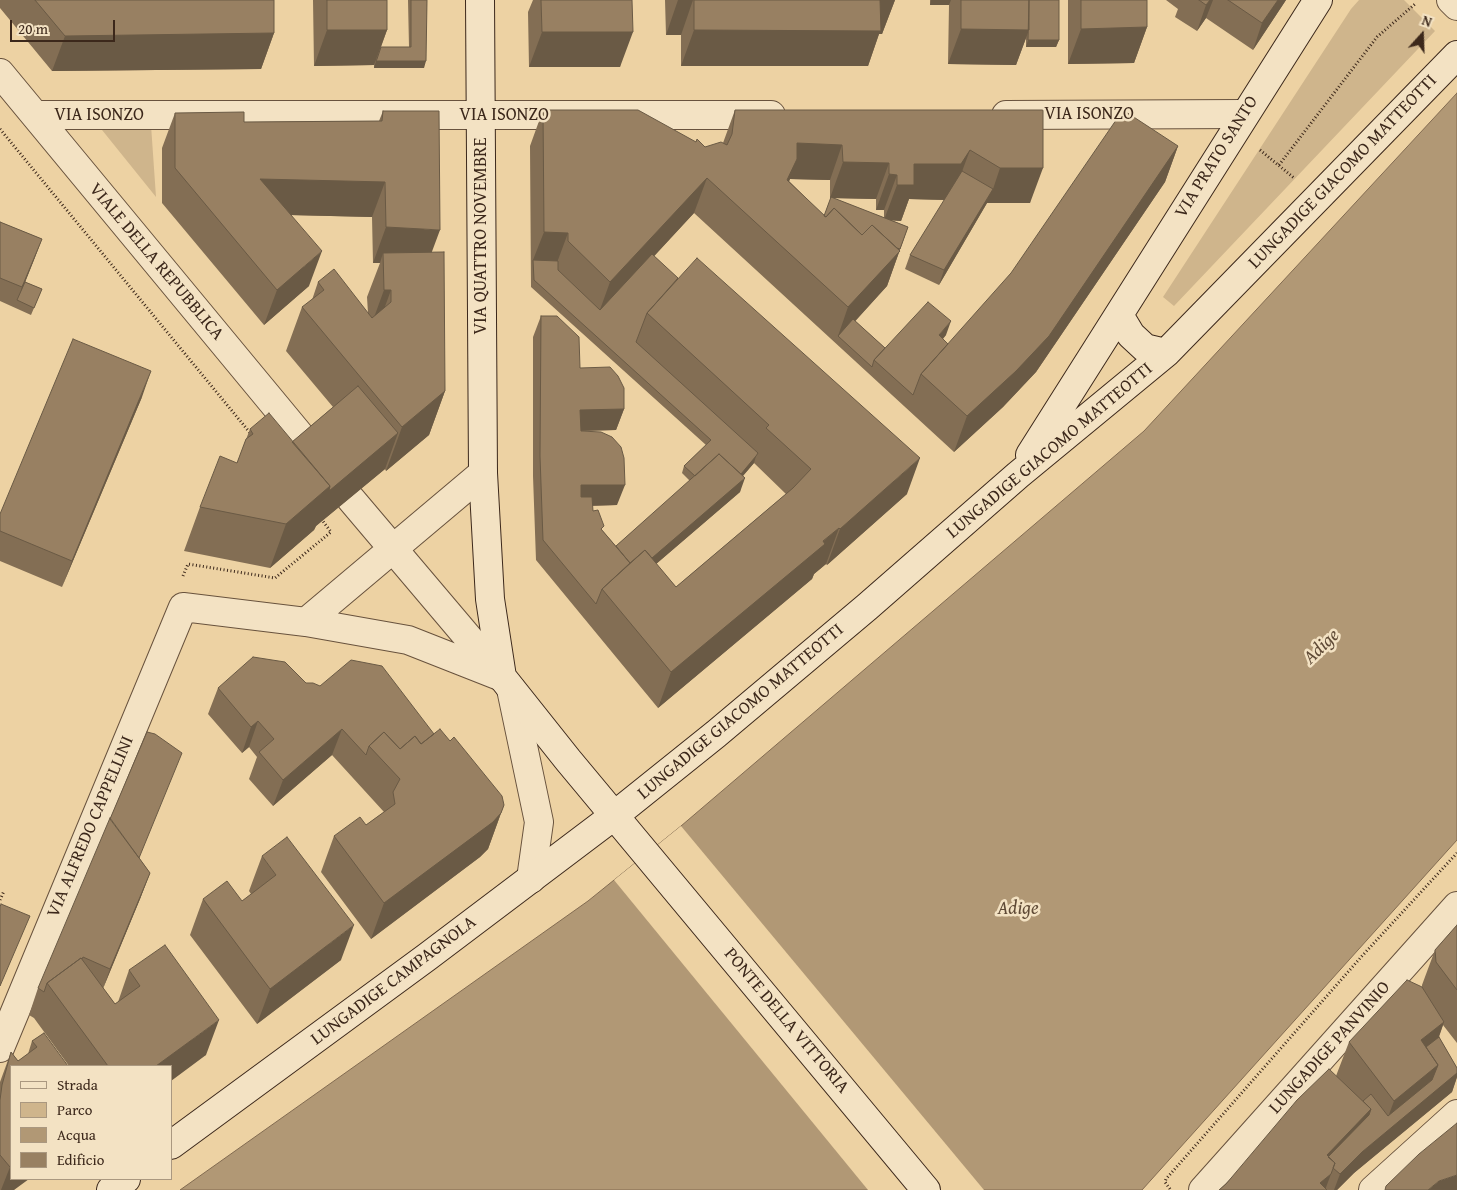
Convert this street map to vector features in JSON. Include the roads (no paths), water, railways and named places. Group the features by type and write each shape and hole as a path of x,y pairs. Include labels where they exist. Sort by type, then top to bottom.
{"street":[{"name":"VIA QUATTRO NOVEMBRE","path":"480,0 482,473 490,599 506,683 539,822 531,879"},
{"name":"VIA PRATO SANTO","path":"1018,475 1244,114 1318,0"},
{"path":"1451,0 1457,6"},
{"name":"LUNGADIGE GIACOMO MATTEOTTI","path":"615,815 716,734 1018,475 1166,353 1457,55"},
{"name":"VIALE DELLA REPUBBLICA","path":"0,73 312,450"},
{"name":"VIA ISONZO","path":"978,115 1244,114"},
{"name":"VIA ISONZO","path":"35,115 799,115"},
{"path":"1119,315 1131,335 1145,348 1166,353"},
{"path":"306,622 482,473"},
{"path":"350,498 615,815"},
{"name":"VIA ALFREDO CAPPELLINI","path":"0,1048 183,607 306,622"},
{"path":"306,622 408,640 506,683"},
{"name":"PONTE DELLA VITTORIA","path":"615,815 926,1190"},
{"name":"LUNGADIGE CAMPAGNOLA","path":"172,1144 615,815"},
{"name":"LUNGADIGE PANVINIO","path":"1203,1190 1397,992 1457,906"},
{"path":"1373,1190 1457,1114"},
{"path":"110,1190 125,1180"}],"water":[{"name":"Adige","path":"1457,93 1457,840 1142,1190 180,1190 588,901 681,826 1144,431"}]}
